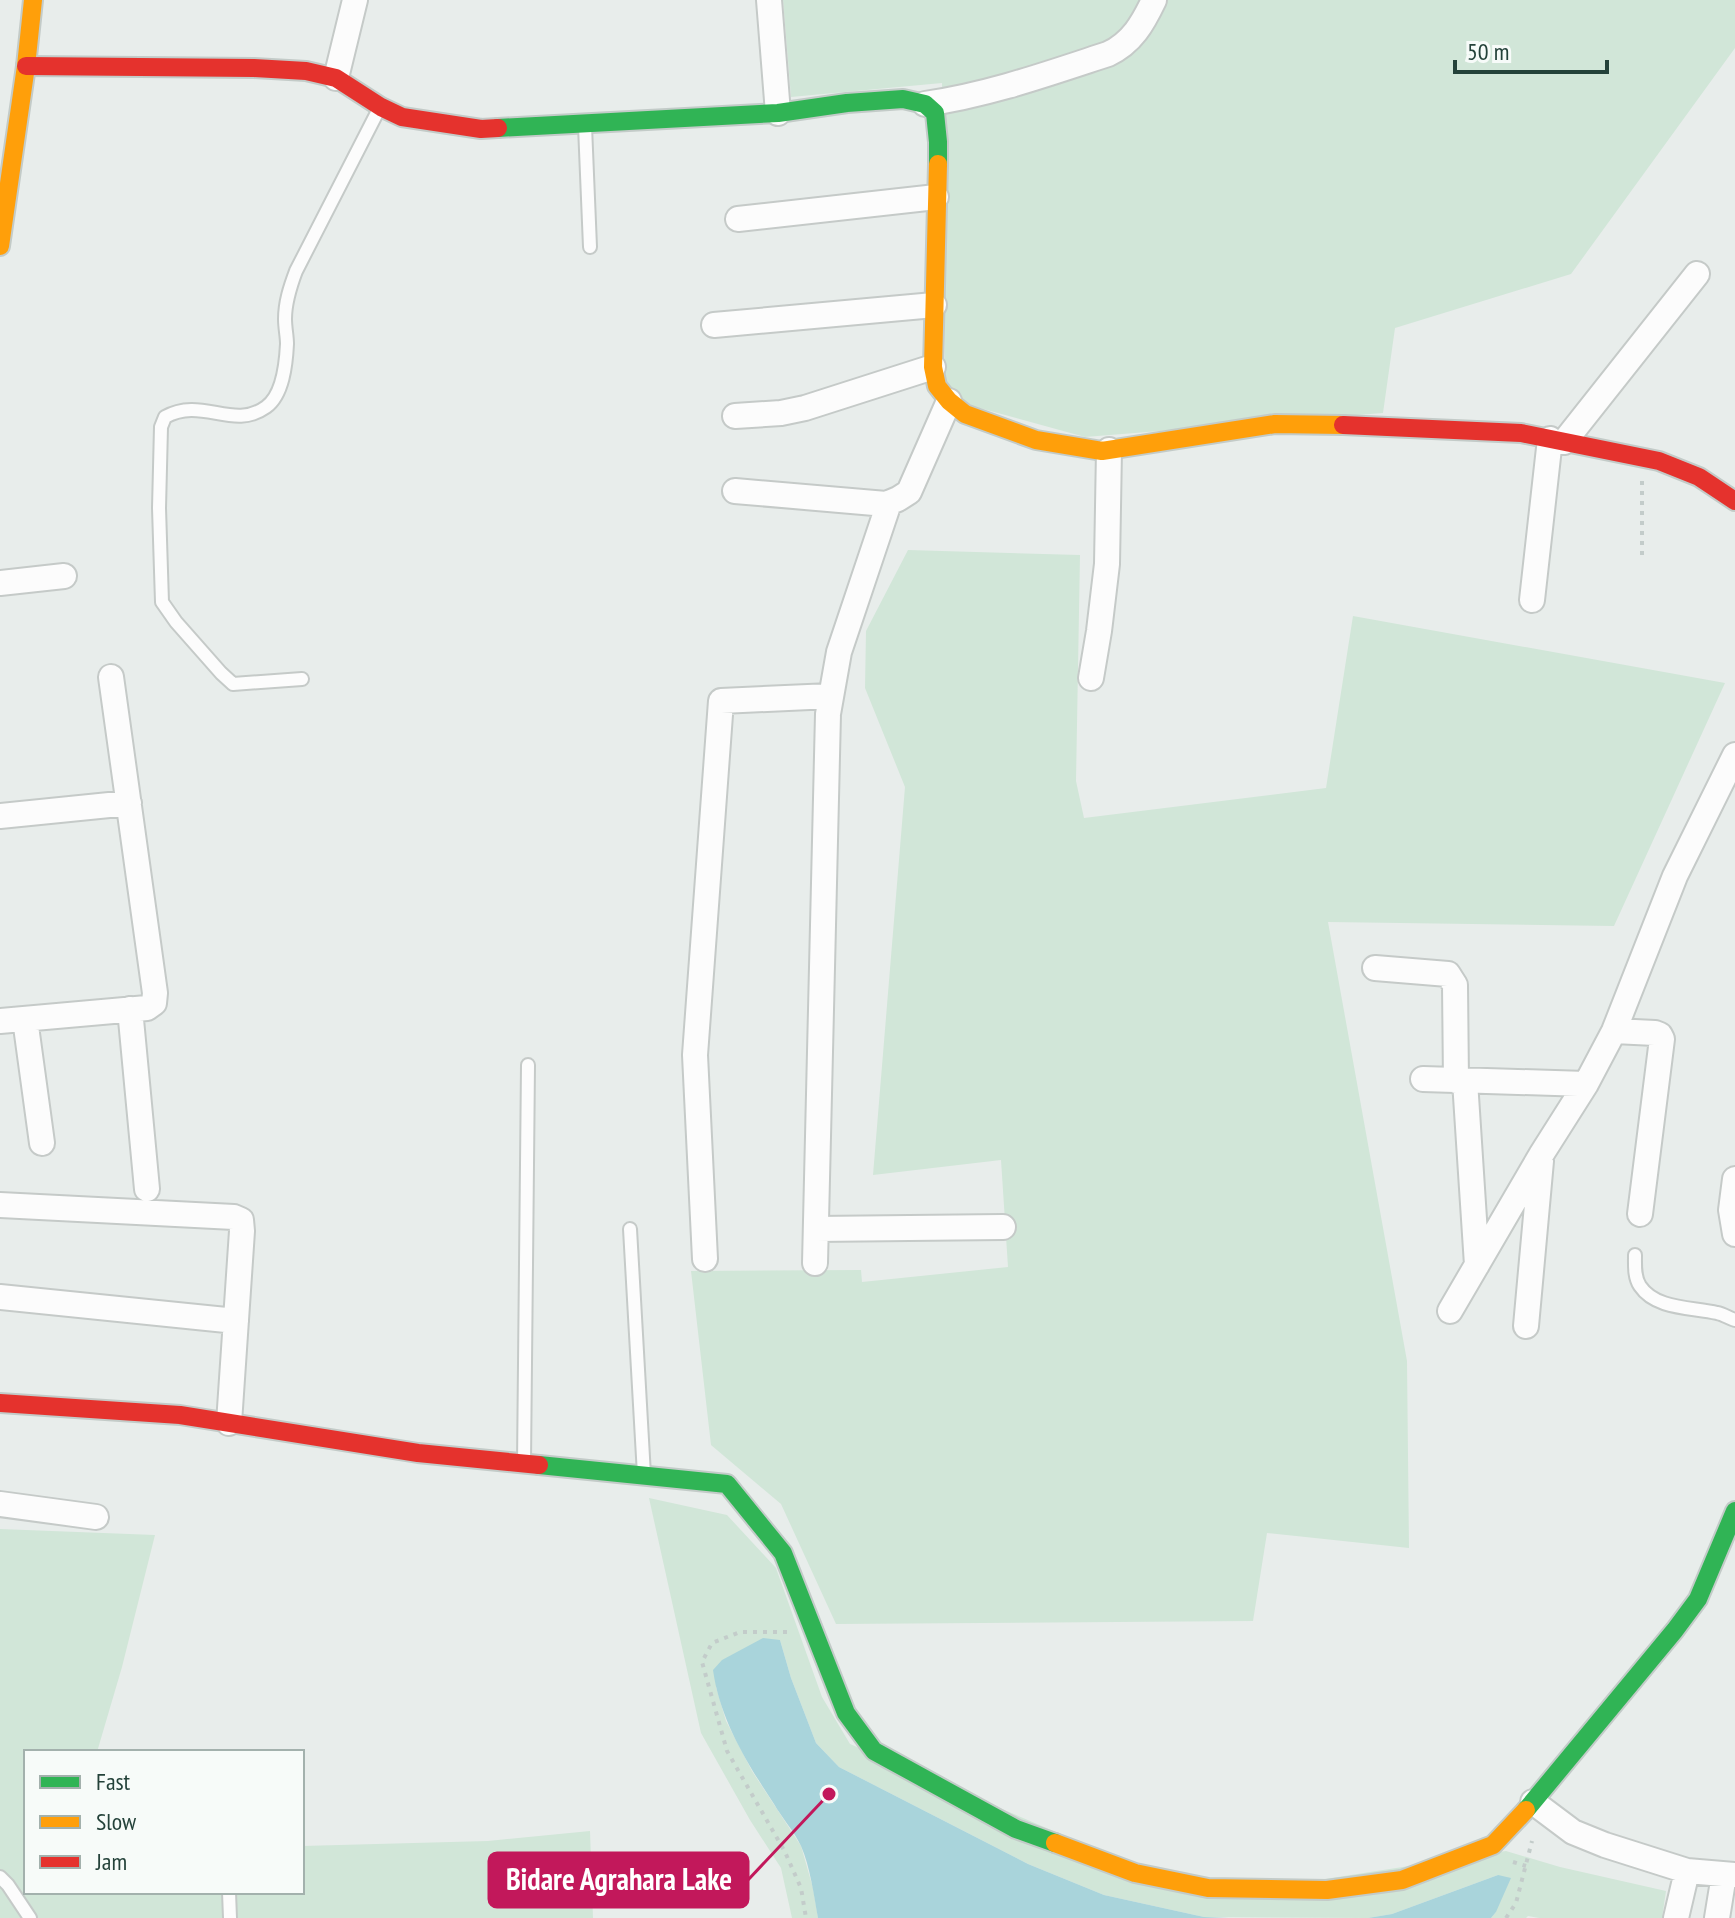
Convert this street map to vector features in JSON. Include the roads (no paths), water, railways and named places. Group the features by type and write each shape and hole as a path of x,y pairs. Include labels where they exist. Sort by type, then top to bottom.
{"street":[{"path":"0,246 33,0"},
{"path":"336,78 355,0"},
{"path":"769,0 778,113"},
{"path":"26,66 306,71 336,78 402,117 481,129 778,113 903,99 925,104 1017,84 1122,48 1141,27 1154,0"},
{"path":"925,104 935,113 938,142 933,367 937,386 965,414 1036,440 1102,451 1275,424 1377,425 1521,433 1659,461 1699,477 1735,501"},
{"path":"738,219 936,197"},
{"path":"1532,600 1557,440 1697,274"},
{"path":"714,325 934,305"},
{"path":"735,416 805,408 933,367"},
{"path":"735,491 889,503 909,492 949,401"},
{"path":"1091,678 1107,564 1109,450"},
{"path":"815,1263 828,714 839,652 889,503"},
{"path":"0,583 64,576"},
{"path":"0,1021 147,1008 154,1003 111,677"},
{"path":"705,1259 695,1055 721,701 831,696"},
{"path":"1450,1311 1586,1084 1614,1031 1675,876 1735,755"},
{"path":"0,816 129,803"},
{"path":"1375,968 1448,974 1453,979 1477,1265"},
{"path":"130,1009 147,1189"},
{"path":"25,1019 42,1143"},
{"path":"1614,1031 1655,1033 1662,1039 1640,1214"},
{"path":"1423,1079 1586,1084"},
{"path":"1526,1326 1541,1155"},
{"path":"1735,1179 1731,1210 1735,1234"},
{"path":"0,1205 234,1217 241,1220 229,1423"},
{"path":"816,1229 1003,1227"},
{"path":"0,1297 236,1321"},
{"path":"0,1403 180,1415 418,1453 727,1484 783,1553 846,1713 874,1751 1016,1829 1135,1873 1208,1888 1327,1890 1402,1880 1493,1845 1533,1802 1698,1599 1726,1556 1735,1511"},
{"path":"0,1504 96,1517"},
{"path":"1533,1802 1573,1832 1605,1845 1687,1871 1730,1875 1717,1918"},
{"path":"1676,1918 1687,1871"}],"lane":[{"path":"302,679 233,684 176,622 162,602 159,508 161,427 165,417 178,410 194,409 239,417 259,412 270,404 281,384 287,342 285,319 288,295 296,271 381,107"},
{"path":"585,123 590,247"},
{"path":"524,1463 528,1065"},
{"path":"630,1229 644,1475"},
{"path":"1635,1255 1636,1276 1641,1287 1652,1298 1692,1310 1719,1313 1735,1320"},
{"path":"0,1877 30,1918"},
{"path":"229,1894 230,1918"}],"water":[{"path":"763,1638 780,1640 816,1743 839,1767 1028,1864 1104,1895 1204,1917 1229,1918 818,1918 801,1846 728,1724 713,1670 722,1660"},
{"path":"1498,1875 1511,1878 1491,1918 1368,1918 1392,1914"}],"place":[{"name":"Bidare Agrahara Lake","path":"829,1794"}]}
